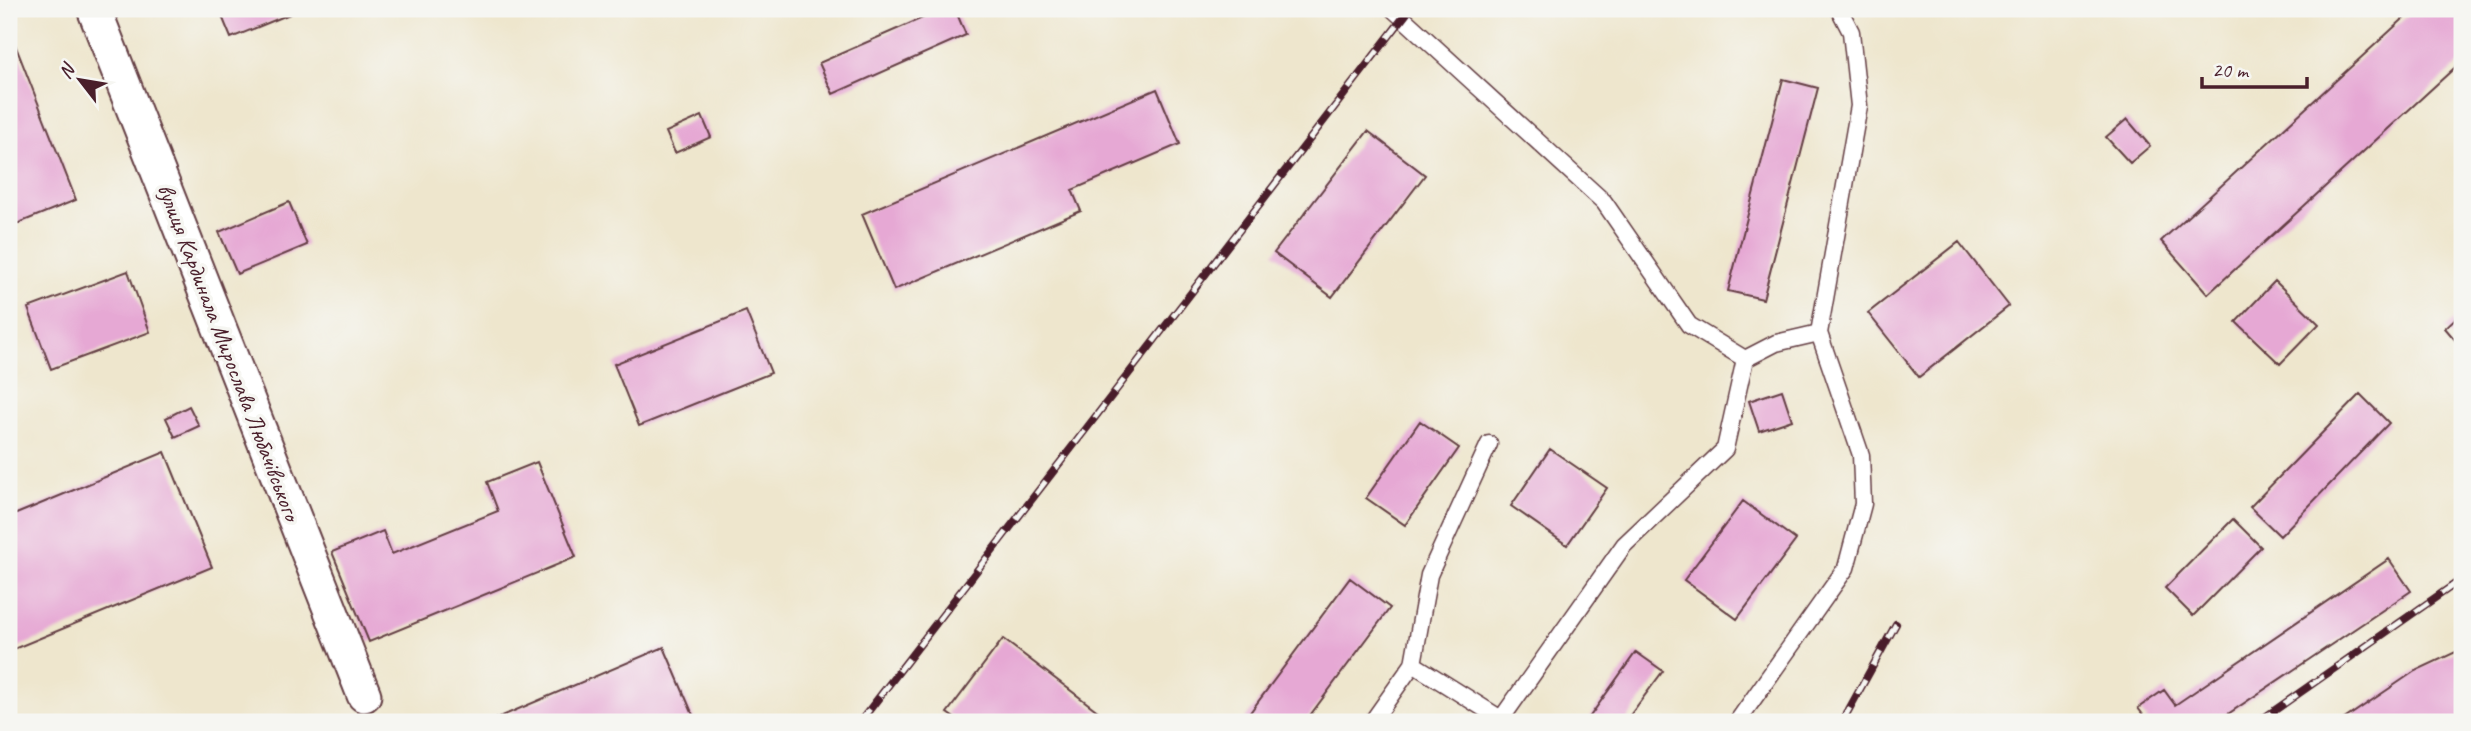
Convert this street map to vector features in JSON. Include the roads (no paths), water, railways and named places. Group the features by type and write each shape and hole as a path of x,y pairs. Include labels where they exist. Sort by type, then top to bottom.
{"street":[{"name":"вулиця Кардинала Мирослава Любачівського","path":"94,9 364,695"}],"lane":[{"path":"1392,9 1604,202 1689,325 1745,359"},
{"path":"1737,722 1846,568 1863,504 1861,455 1819,332 1859,106 1851,32 1839,9"},
{"path":"1745,359 1776,343 1819,332"},
{"path":"1413,664 1500,721 1625,545 1725,449 1745,359"},
{"path":"1372,722 1413,664 1429,575 1489,444"}],"railway":[{"path":"860,722 1410,9"},
{"path":"2258,722 2462,579"},
{"path":"1842,722 1896,624"}]}
